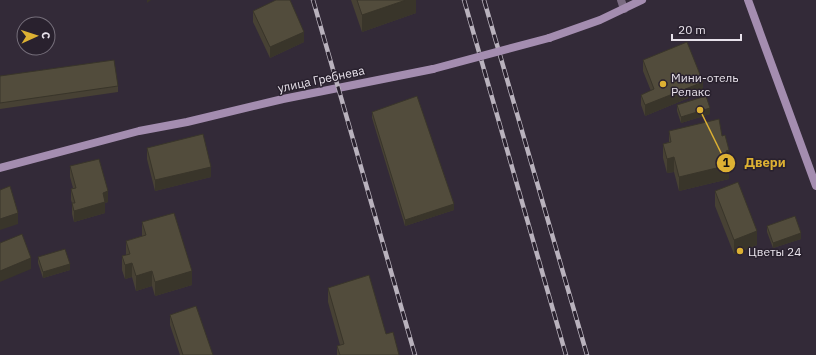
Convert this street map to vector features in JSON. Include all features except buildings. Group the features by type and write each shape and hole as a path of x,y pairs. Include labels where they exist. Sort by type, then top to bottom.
{"street":[{"path":"621,0 624,9"},
{"name":"улица Гребнева","path":"0,168 139,131 187,122 283,99 433,69 573,31 642,0"},
{"path":"748,0 816,186"}],"railway":[{"path":"313,0 415,355"},
{"path":"464,0 566,355"},
{"path":"484,0 587,355"}],"place":[{"name":"Мини-отель Релакс","path":"663,84"},
{"name":"Двери","path":"700,110"},
{"name":"Цветы 24","path":"740,251"}]}
